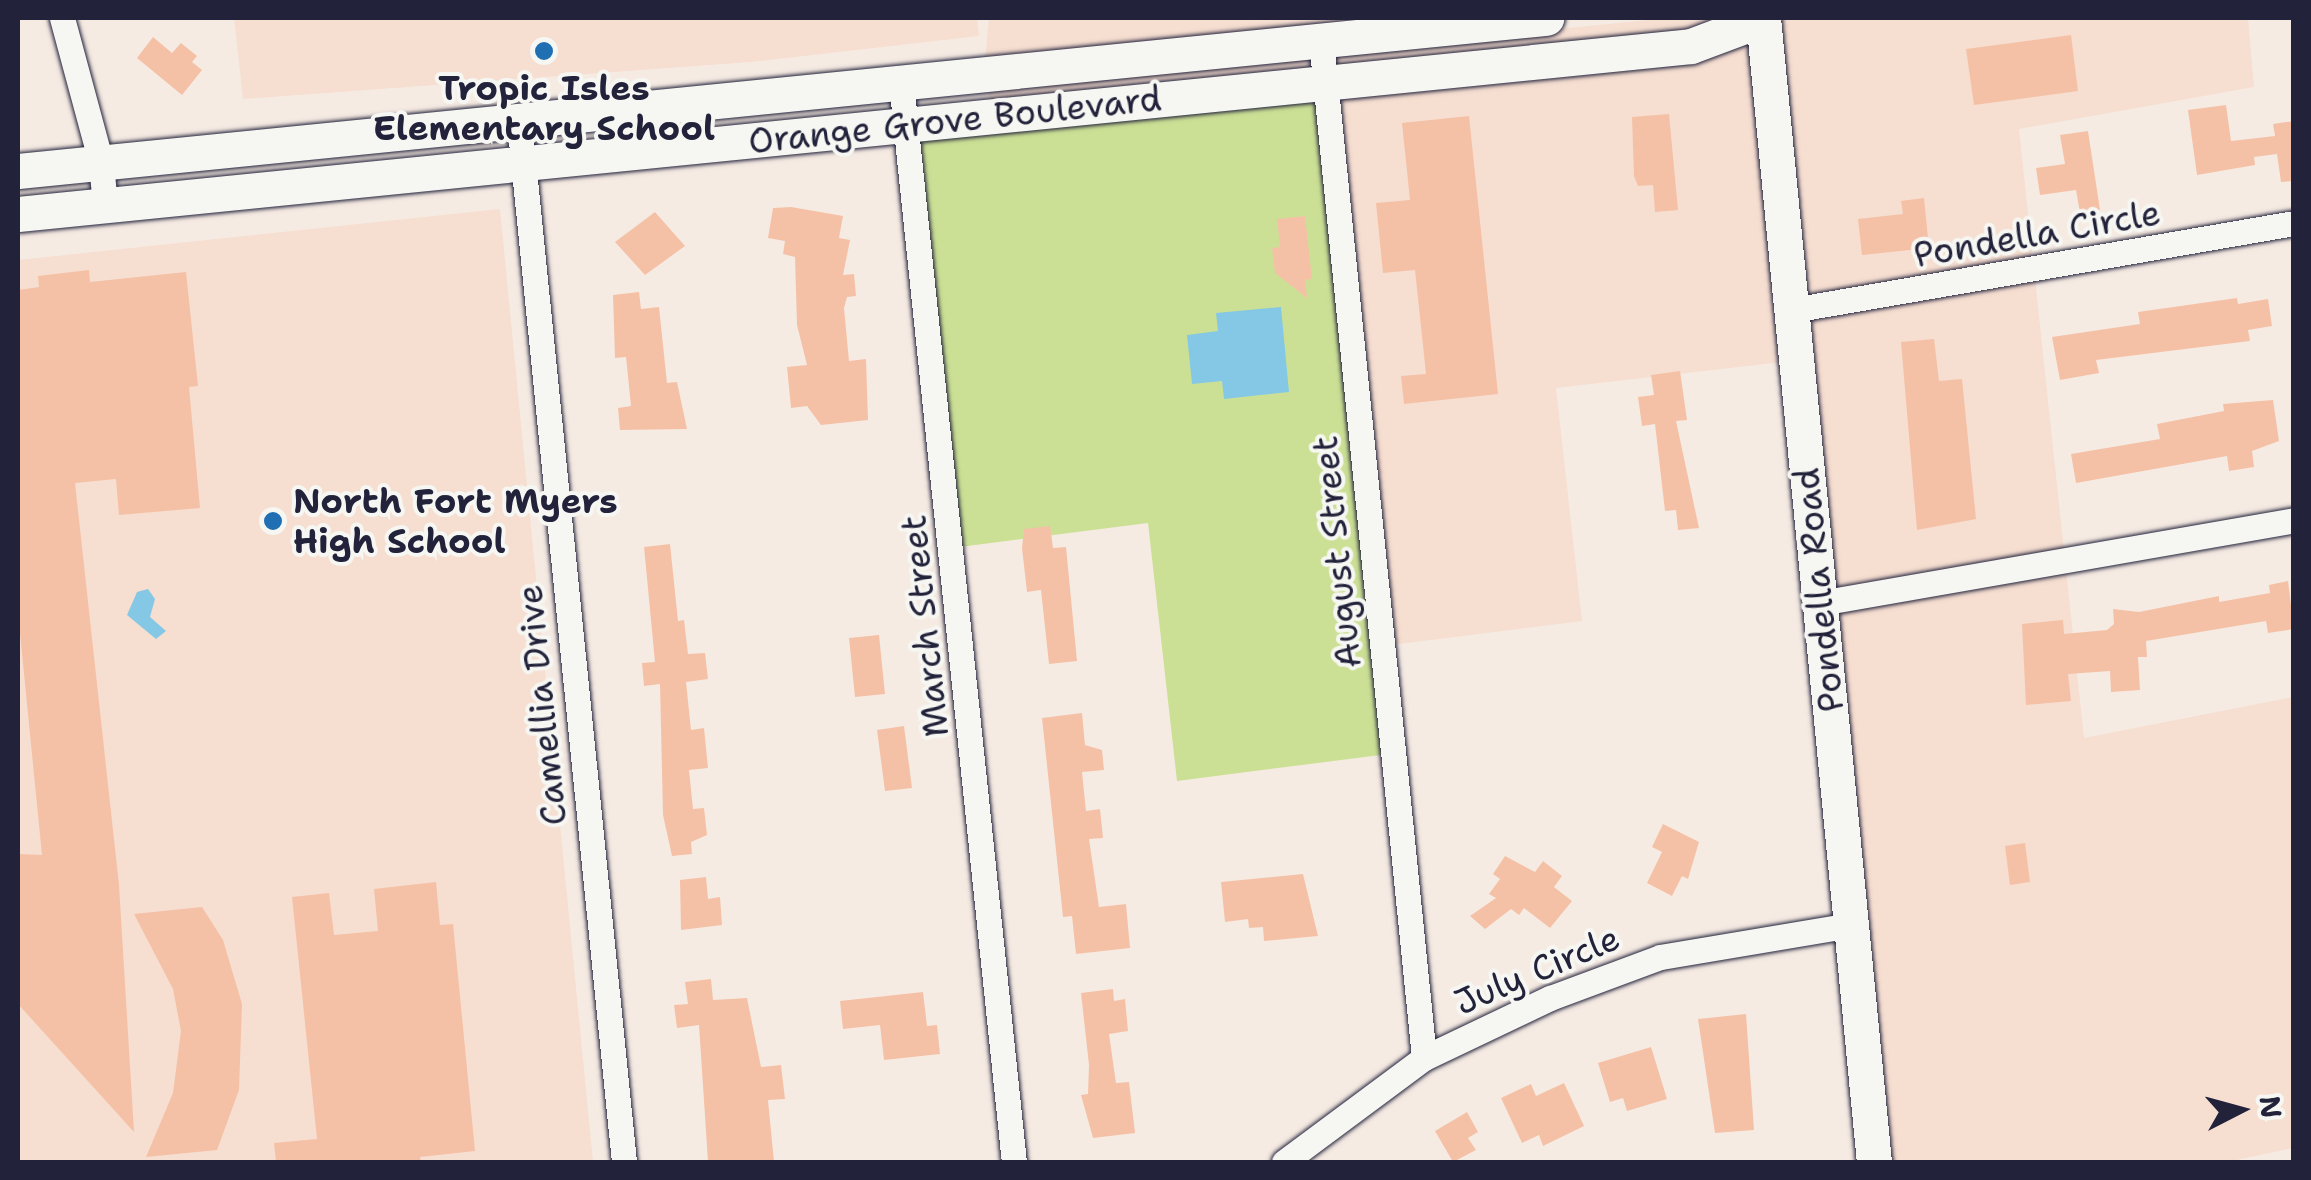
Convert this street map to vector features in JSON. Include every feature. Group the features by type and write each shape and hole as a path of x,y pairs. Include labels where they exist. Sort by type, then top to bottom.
{"street":[{"path":"62,18 101,163 105,205"},
{"name":"Orange Grove Boulevard","path":"18,172 1546,18"},
{"name":"Orange Grove Boulevard","path":"18,214 1691,46 1766,18"},
{"name":"Pondella Road","path":"1766,18 1874,1162"},
{"path":"1493,22 1498,66"},
{"name":"August Street","path":"1321,40 1424,1058"},
{"name":"March Street","path":"901,82 1014,1162"},
{"name":"Camellia Drive","path":"519,120 624,1162"},
{"name":"Pondella Circle","path":"1792,310 2294,223"},
{"path":"1820,603 2294,520"},
{"name":"July Circle","path":"1284,1162 1424,1058 1550,998 1660,957 1851,924"}],"shaded area":[{"name":"Tropic Isles Elementary School","path":"234,18 977,18 979,36 750,62 243,99"},
{"path":"989,18 1411,18 985,60"},
{"path":"1668,18 1724,20 1688,33 990,104 988,86"},
{"path":"2248,18 2254,87 2019,129 2084,738 2293,697 2293,1148 2227,1162 1889,1162 1778,19"},
{"path":"1750,38 1782,362 1556,388 1582,621 1384,646 1319,97"},
{"name":"North Fort Myers High School","path":"500,209 593,1162 18,1162 18,260"}],"green space":[{"path":"1319,97 1396,753 1177,781 1148,523 944,549 898,139"}],"water":[{"path":"1281,307 1289,392 1224,399 1222,381 1192,384 1187,335 1218,331 1216,313"},
{"path":"148,589 155,599 150,617 166,631 156,639 127,615 137,592"}],"building":[{"path":"2071,35 2078,91 1974,105 1966,49"},
{"path":"153,37 172,53 181,43 197,56 192,62 202,70 182,95 137,58"},
{"path":"2226,105 2231,141 2275,136 2273,124 2294,121 2294,181 2281,182 2277,154 2254,157 2255,165 2197,175 2188,110"},
{"path":"1669,114 1678,210 1655,212 1653,185 1638,186 1634,176 1632,117"},
{"path":"1469,116 1498,394 1404,404 1401,376 1426,374 1415,270 1383,273 1376,203 1410,200 1402,123"},
{"path":"2088,131 2100,210 2080,213 2076,190 2040,195 2036,168 2065,164 2060,135"},
{"path":"1924,198 1929,248 1862,255 1858,219 1903,214 1901,201"},
{"path":"791,207 843,216 839,238 850,240 843,275 854,274 856,296 847,297 844,308 849,361 866,359 868,420 821,425 807,406 791,408 787,367 807,365 797,325 795,257 783,254 785,241 768,238 773,208"},
{"path":"655,212 685,246 645,275 615,242"},
{"path":"1305,216 1312,279 1305,280 1307,298 1275,273 1272,248 1280,247 1277,219"},
{"path":"89,270 90,282 186,272 198,386 189,387 200,508 119,515 116,479 75,483 119,885 134,1132 18,1004 18,854 42,855 18,613 18,290 39,287 38,276"},
{"path":"639,292 641,309 659,307 667,383 677,382 687,429 620,430 618,408 631,406 626,357 615,358 613,295"},
{"path":"2237,298 2238,304 2268,299 2272,326 2248,330 2250,341 2096,360 2099,373 2060,380 2052,337 2140,324 2138,312"},
{"path":"1934,339 1939,381 1962,379 1976,519 1917,530 1901,342"},
{"path":"1680,371 1687,420 1676,421 1699,528 1678,530 1676,510 1665,511 1655,424 1642,426 1638,397 1654,395 1651,375"},
{"path":"2273,400 2279,441 2252,451 2254,467 2229,471 2227,456 2076,483 2071,454 2160,439 2157,424 2224,411 2223,404"},
{"path":"1050,526 1053,548 1066,547 1077,661 1049,664 1041,590 1027,592 1022,548 1024,529"},
{"path":"670,544 678,621 684,620 688,654 705,653 708,679 686,682 691,730 704,728 708,768 689,770 693,809 704,808 707,835 691,842 692,854 672,856 663,815 660,684 644,686 642,663 655,662 644,547"},
{"path":"2288,581 2294,629 2268,633 2266,621 2146,641 2147,657 2138,657 2140,690 2111,692 2110,671 2068,674 2071,701 2026,705 2022,624 2063,620 2064,634 2107,630 2114,624 2113,609 2139,612 2219,596 2219,602 2270,593 2269,585"},
{"path":"879,635 885,694 855,697 849,638"},
{"path":"1082,713 1085,745 1102,750 1104,770 1082,772 1086,811 1100,809 1103,838 1089,839 1099,907 1126,904 1130,948 1076,954 1072,916 1063,917 1042,718"},
{"path":"904,726 912,788 885,791 877,730"},
{"path":"1663,824 1699,842 1688,879 1682,876 1672,896 1647,883 1662,852 1652,847"},
{"path":"2025,843 2030,882 2010,885 2005,846"},
{"path":"1505,856 1535,872 1543,861 1562,876 1554,887 1572,901 1550,928 1524,908 1519,915 1511,909 1485,929 1470,916 1496,898 1489,894 1500,879 1493,874"},
{"path":"1303,874 1318,936 1264,941 1263,927 1249,928 1248,919 1225,922 1221,882"},
{"path":"706,877 708,899 720,897 722,925 681,930 680,880"},
{"path":"436,882 440,925 453,924 475,1151 420,1157 421,1162 276,1162 274,1143 317,1139 292,897 329,893 334,935 378,931 374,889"},
{"path":"202,907 223,940 242,1004 239,1090 217,1150 146,1157 173,1093 181,1031 173,989 134,914"},
{"path":"711,979 713,1000 747,998 761,1067 781,1065 785,1099 768,1100 774,1162 708,1162 699,1025 677,1028 674,1005 688,1004 685,982"},
{"path":"1113,989 1114,1001 1125,999 1128,1031 1109,1034 1116,1083 1129,1082 1135,1133 1093,1138 1081,1095 1088,1094 1089,1065 1081,993"},
{"path":"923,992 927,1026 937,1025 940,1054 884,1060 880,1025 843,1029 840,1001"},
{"path":"1746,1014 1754,1130 1715,1133 1698,1019"},
{"path":"1651,1047 1667,1099 1627,1111 1623,1098 1610,1102 1598,1063"},
{"path":"1564,1083 1584,1126 1543,1146 1539,1135 1522,1143 1501,1098 1531,1084 1536,1096"},
{"path":"1467,1112 1478,1132 1468,1138 1476,1150 1453,1162 1435,1131"}],"place":[{"name":"Tropic Isles Elementary School","path":"544,51"},
{"name":"North Fort Myers High School","path":"273,521"}]}
